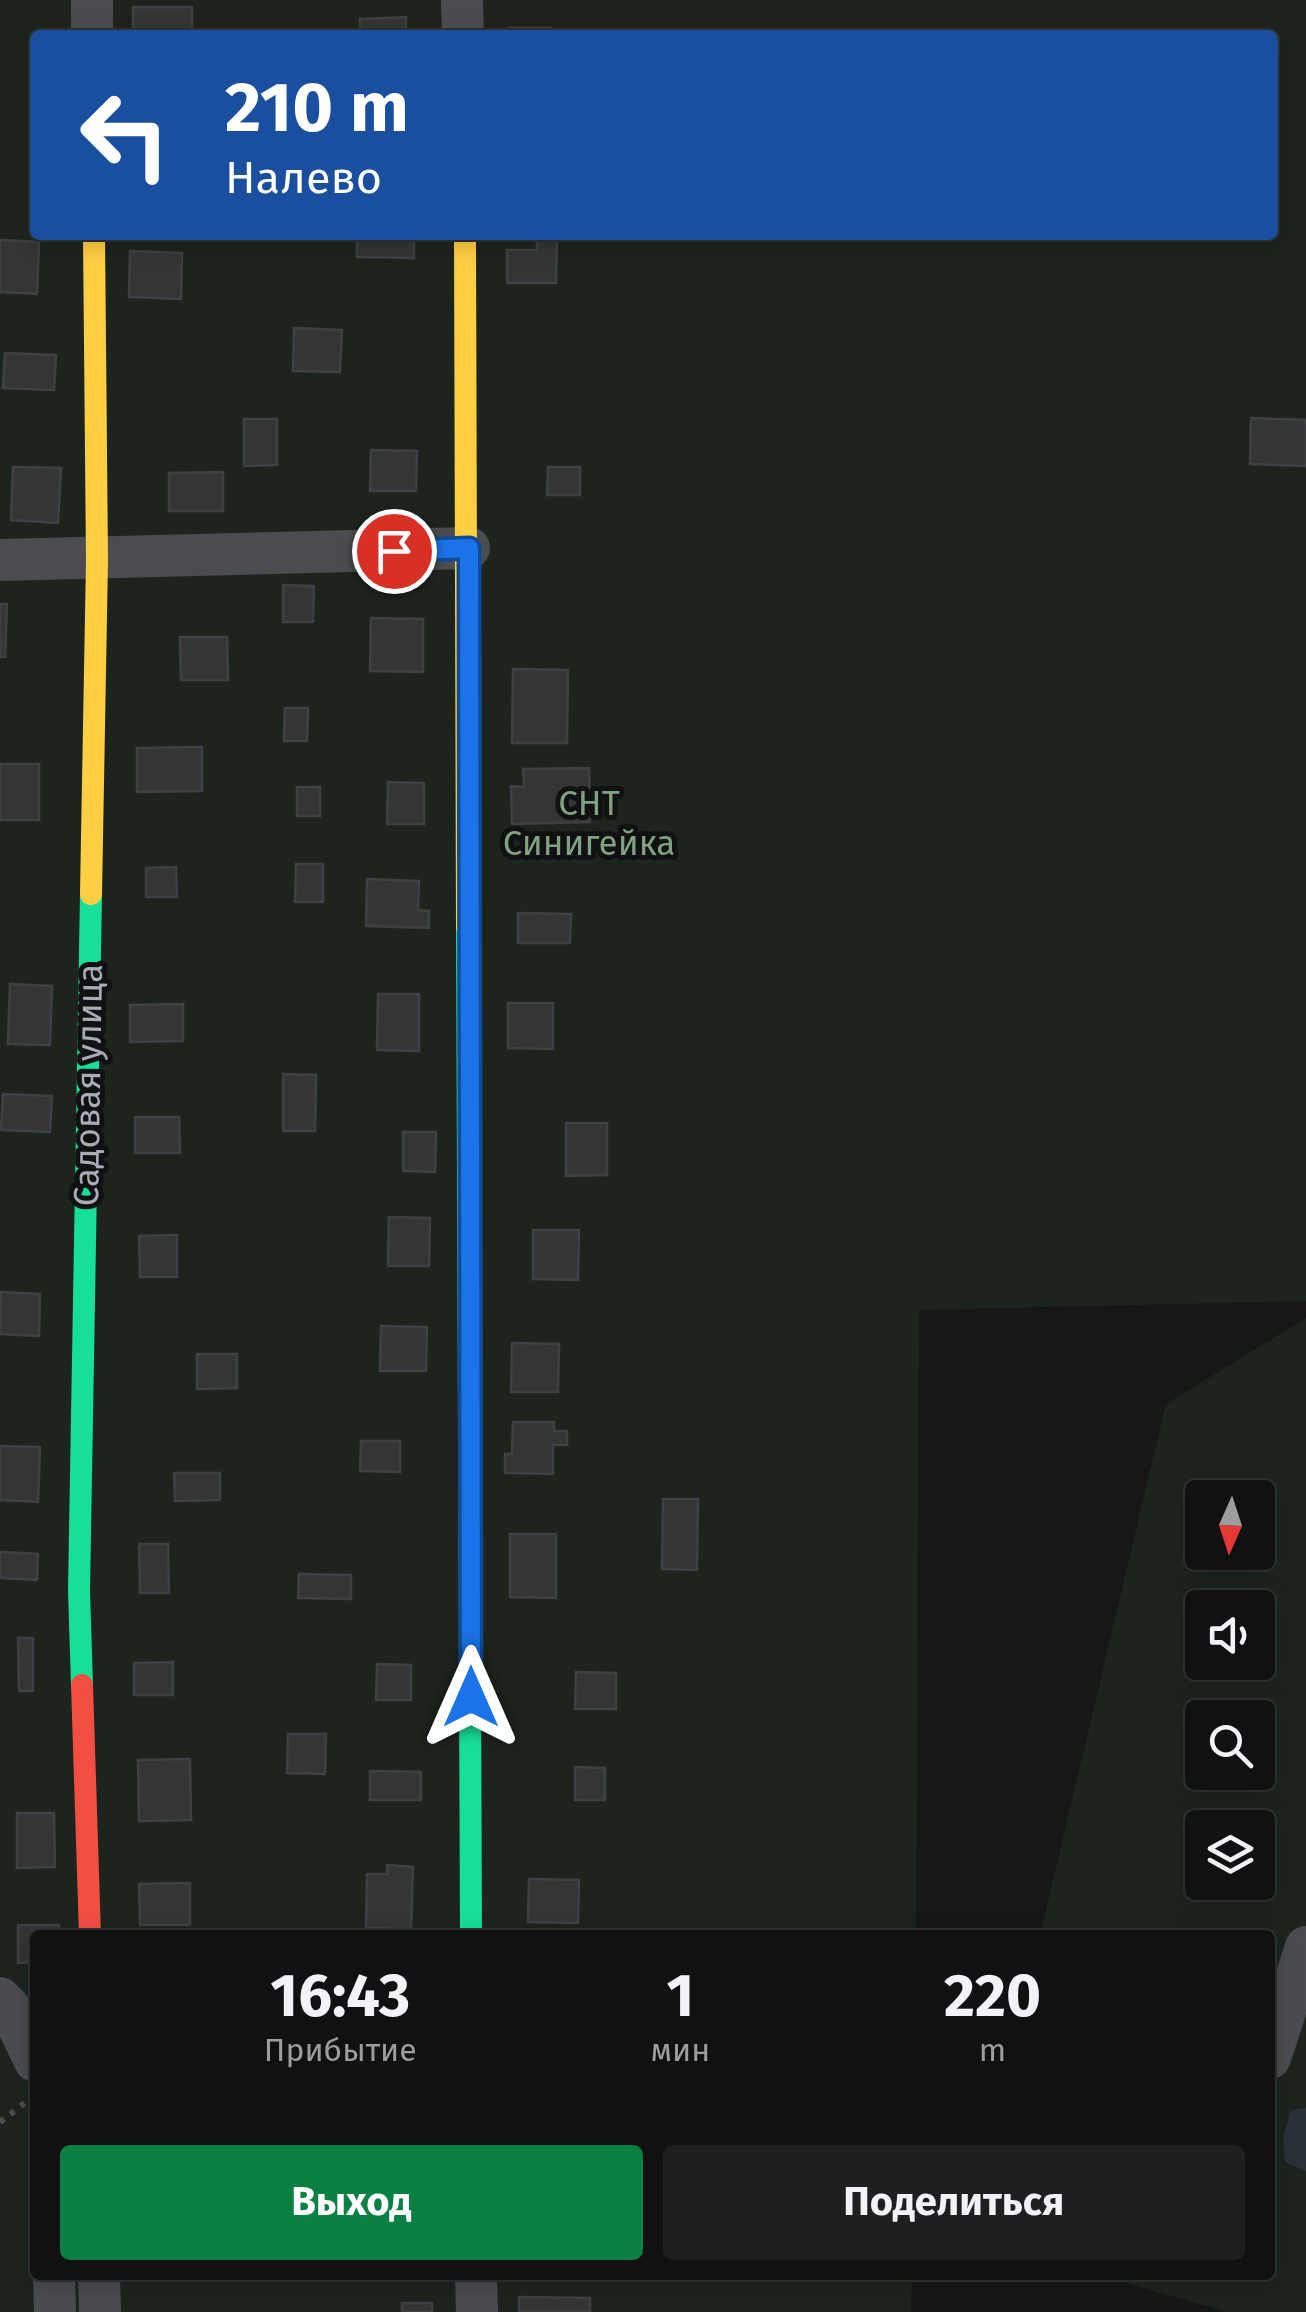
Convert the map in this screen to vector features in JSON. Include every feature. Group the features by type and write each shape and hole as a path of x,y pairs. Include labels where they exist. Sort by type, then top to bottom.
{"street":[{"path":"92,0 92,30"},
{"path":"462,0 463,30"},
{"name":"Садовая улица","path":"90,1930 79,1592 97,560 94,240"},
{"path":"465,240 472,1930"},
{"path":"0,560 469,548"},
{"path":"1275,2043 1306,1947"},
{"path":"0,1998 9,2007 30,2050"},
{"path":"54,2280 55,2312"},
{"path":"99,2280 100,2312"},
{"path":"476,2280 476,2312"}],"path":[{"path":"0,2122 30,2099"}],"green space":[{"name":"СНТ Синигейка","path":"0,0 1306,0 1306,1301 919,1310 916,1930 30,1930 30,2280 912,2280 911,2312 0,2312"},
{"path":"1306,1318 1306,2312 1228,2312 1115,2280 1275,2280 1275,1930 1041,1930 1166,1404"}],"shaded area":[{"path":"1306,2108 1306,2171 1285,2162 1283,2137 1291,2110"}],"building":[{"path":"133,7 192,7 192,30 133,30"},
{"path":"406,17 406,30 360,30 360,19"},
{"path":"509,28 551,28 551,30"},
{"path":"0,240 39,242 37,294 0,292"},
{"path":"357,240 414,240 414,258 357,257"},
{"path":"537,240 557,241 556,283 507,283 507,250 537,250"},
{"path":"130,251 182,253 181,299 129,297"},
{"path":"294,328 342,330 340,372 293,371"},
{"path":"5,353 56,355 54,390 3,388"},
{"path":"1251,418 1306,420 1306,466 1250,464"},
{"path":"244,419 277,419 277,465 244,466"},
{"path":"371,450 417,451 416,491 370,491"},
{"path":"13,467 61,468 58,523 11,520"},
{"path":"548,467 580,467 580,495 547,495"},
{"path":"223,472 223,511 169,511 169,473"},
{"path":"283,585 314,586 313,622 283,622"},
{"path":"0,604 7,604 5,657 0,657"},
{"path":"371,618 423,619 423,672 370,671"},
{"path":"180,637 227,637 228,680 181,680"},
{"path":"513,669 568,670 567,743 512,743"},
{"path":"285,708 308,708 307,741 284,741"},
{"path":"202,747 202,791 137,792 137,748"},
{"path":"0,764 39,764 39,820 0,820"},
{"path":"589,768 590,822 512,824 511,786 524,787 523,769"},
{"path":"388,782 424,783 424,824 387,824"},
{"path":"297,787 320,787 320,816 297,816"},
{"path":"296,864 323,864 323,902 295,902"},
{"path":"176,867 177,897 146,897 146,868"},
{"path":"367,879 419,881 418,910 429,911 429,928 366,926"},
{"path":"518,913 571,914 570,943 518,943"},
{"path":"10,984 52,986 50,1045 8,1044"},
{"path":"378,994 419,994 419,1051 377,1050"},
{"path":"508,1003 553,1003 553,1049 508,1048"},
{"path":"183,1004 183,1041 130,1042 130,1005"},
{"path":"283,1074 316,1075 315,1131 283,1131"},
{"path":"3,1094 52,1096 50,1132 1,1130"},
{"path":"135,1117 179,1117 180,1153 135,1153"},
{"path":"566,1123 607,1123 607,1175 566,1176"},
{"path":"403,1132 436,1132 435,1172 403,1171"},
{"path":"389,1217 430,1218 429,1266 388,1266"},
{"path":"533,1230 579,1230 578,1280 533,1279"},
{"path":"177,1235 177,1277 140,1277 139,1236"},
{"path":"1,1292 40,1294 39,1336 0,1334"},
{"path":"381,1326 427,1327 426,1371 380,1371"},
{"path":"512,1343 559,1344 558,1392 511,1392"},
{"path":"197,1354 237,1354 237,1388 197,1389"},
{"path":"513,1422 554,1422 554,1431 567,1431 567,1445 553,1445 553,1474 505,1473 505,1454 512,1454"},
{"path":"361,1441 400,1441 400,1472 360,1471"},
{"path":"0,1446 40,1447 38,1502 0,1500"},
{"path":"174,1473 220,1473 220,1500 175,1501"},
{"path":"663,1499 698,1499 697,1570 662,1569"},
{"path":"510,1534 556,1534 556,1598 510,1597"},
{"path":"139,1544 168,1544 169,1593 140,1593"},
{"path":"0,1552 38,1554 37,1580 0,1578"},
{"path":"299,1574 351,1575 351,1599 298,1598"},
{"path":"18,1638 33,1638 33,1691 19,1691"},
{"path":"173,1662 173,1695 134,1695 134,1663"},
{"path":"377,1664 411,1665 411,1700 376,1700"},
{"path":"576,1672 616,1673 616,1709 575,1709"},
{"path":"288,1734 326,1734 325,1774 287,1773"},
{"path":"190,1759 191,1820 139,1821 138,1760"},
{"path":"575,1767 605,1768 605,1800 575,1800"},
{"path":"370,1771 421,1772 421,1800 370,1800"},
{"path":"17,1813 54,1813 55,1867 17,1868"},
{"path":"387,1865 413,1867 411,1929 366,1928 367,1874 387,1874"},
{"path":"529,1879 579,1880 578,1923 528,1922"},
{"path":"190,1883 190,1925 140,1925 139,1884"},
{"path":"18,1925 59,1925 59,1930 30,1930 30,1962 18,1963"},
{"path":"519,2297 590,2298 590,2312 519,2312"},
{"path":"402,2303 432,2303 432,2312 402,2312"}],"traffic: fast":[{"path":"82,1685 79,1591 91,894"},
{"path":"467,927 471,1930"}],"traffic: slow":[{"path":"91,894 97,560 94,240"},
{"path":"465,240 467,927"}],"traffic: jam":[{"path":"82,1685 90,1930"}],"route":[{"path":"394,551 469,548 471,1697"}]}
